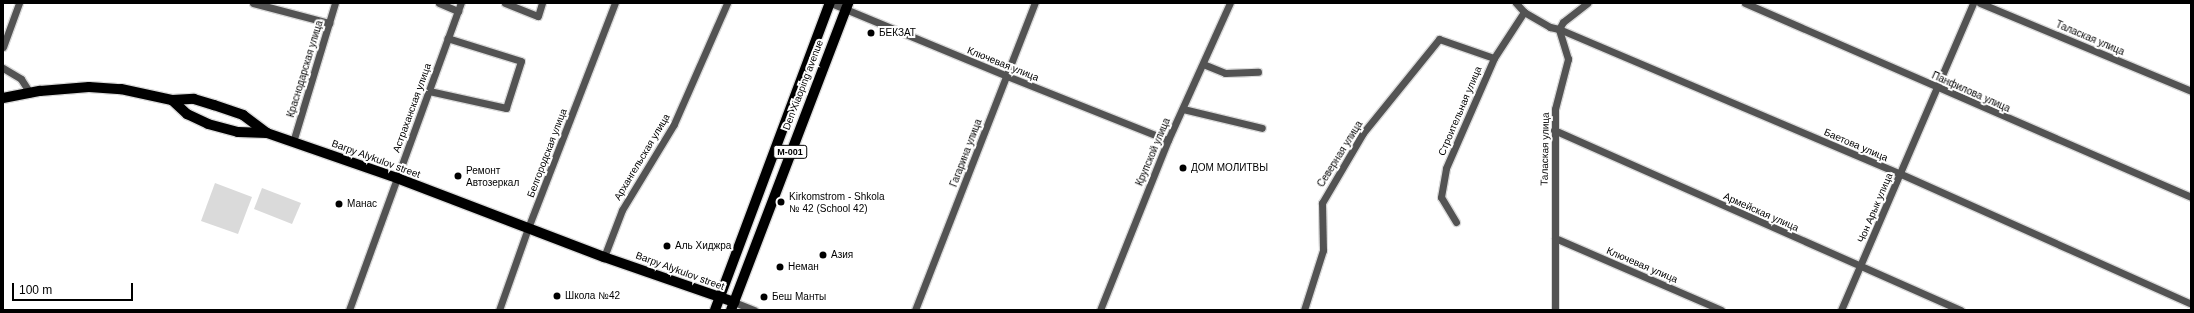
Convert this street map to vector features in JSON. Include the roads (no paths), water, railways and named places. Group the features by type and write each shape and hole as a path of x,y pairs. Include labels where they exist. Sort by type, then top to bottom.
{"main road":[{"name":"Den Xiaoping avenue","path":"715,310 831,3"},
{"name":"Den Xiaoping avenue","path":"733,306 847,6"},
{"name":"Barpy Alykulov street","path":"3,98 30,93 89,87 121,89 172,100 194,99 243,115 267,133 397,178 604,257 719,298 733,306"},
{"path":"172,100 187,114 208,124 238,132 267,133"}],"street":[{"path":"3,47 19,3"},
{"path":"253,3 268,5 329,23"},
{"name":"Краснодарская улица","path":"293,142 335,3"},
{"path":"439,3 458,11"},
{"name":"Астраханская улица","path":"350,310 460,3"},
{"path":"505,3 538,16 542,3"},
{"name":"Белгородская улица","path":"499,310 528,228 615,3"},
{"name":"Архангельская улица","path":"604,257 622,210 674,124 727,3"},
{"name":"Ключевая улица","path":"831,3 847,6 1007,76 1168,140"},
{"name":"Гагарина улица","path":"915,310 1035,3"},
{"name":"Крупской улица","path":"1100,310 1168,140 1230,3"},
{"path":"1559,29 1564,22 1586,3"},
{"name":"Панфилова улица","path":"1745,3 1937,88 2191,197"},
{"name":"Чон Арык улица","path":"1841,310 1901,174 1973,3"},
{"name":"Талаская улица","path":"1980,3 2191,91"},
{"name":"Баетова улица","path":"1521,6 1550,27 1559,29 1901,174 2191,304"},
{"name":"Строительная улица","path":"1456,222 1441,197 1446,168 1494,58 1521,6"},
{"name":"Талаская улица","path":"1555,310 1555,109 1568,59 1559,29"},
{"path":"429,91 506,108 521,61 447,38"},
{"name":"Северная улица","path":"1304,310 1323,250 1322,203 1363,133 1439,39 1494,58"},
{"path":"1203,64 1225,73 1258,72"},
{"path":"3,68 21,78 30,93"},
{"path":"1183,109 1262,128"},
{"name":"Армейская улица","path":"1554,130 1961,310"},
{"name":"Ключевая улица","path":"1555,238 1720,310"},
{"path":"733,306 754,310"}],"place":[{"name":"БЕКЗАТ","path":"871,33"},
{"name":"ДОМ МОЛИТВЫ","path":"1183,168"},
{"name":"Ремонт Автозеркал","path":"458,176"},
{"name":"Kirkomstrom - Shkola № 42 (School 42)","path":"781,202"},
{"name":"Манас","path":"339,204"},
{"name":"Аль Хиджра","path":"667,246"},
{"name":"Азия","path":"823,255"},
{"name":"Неман","path":"780,267"},
{"name":"Школа №42","path":"557,296"},
{"name":"Беш Манты","path":"764,297"}]}
